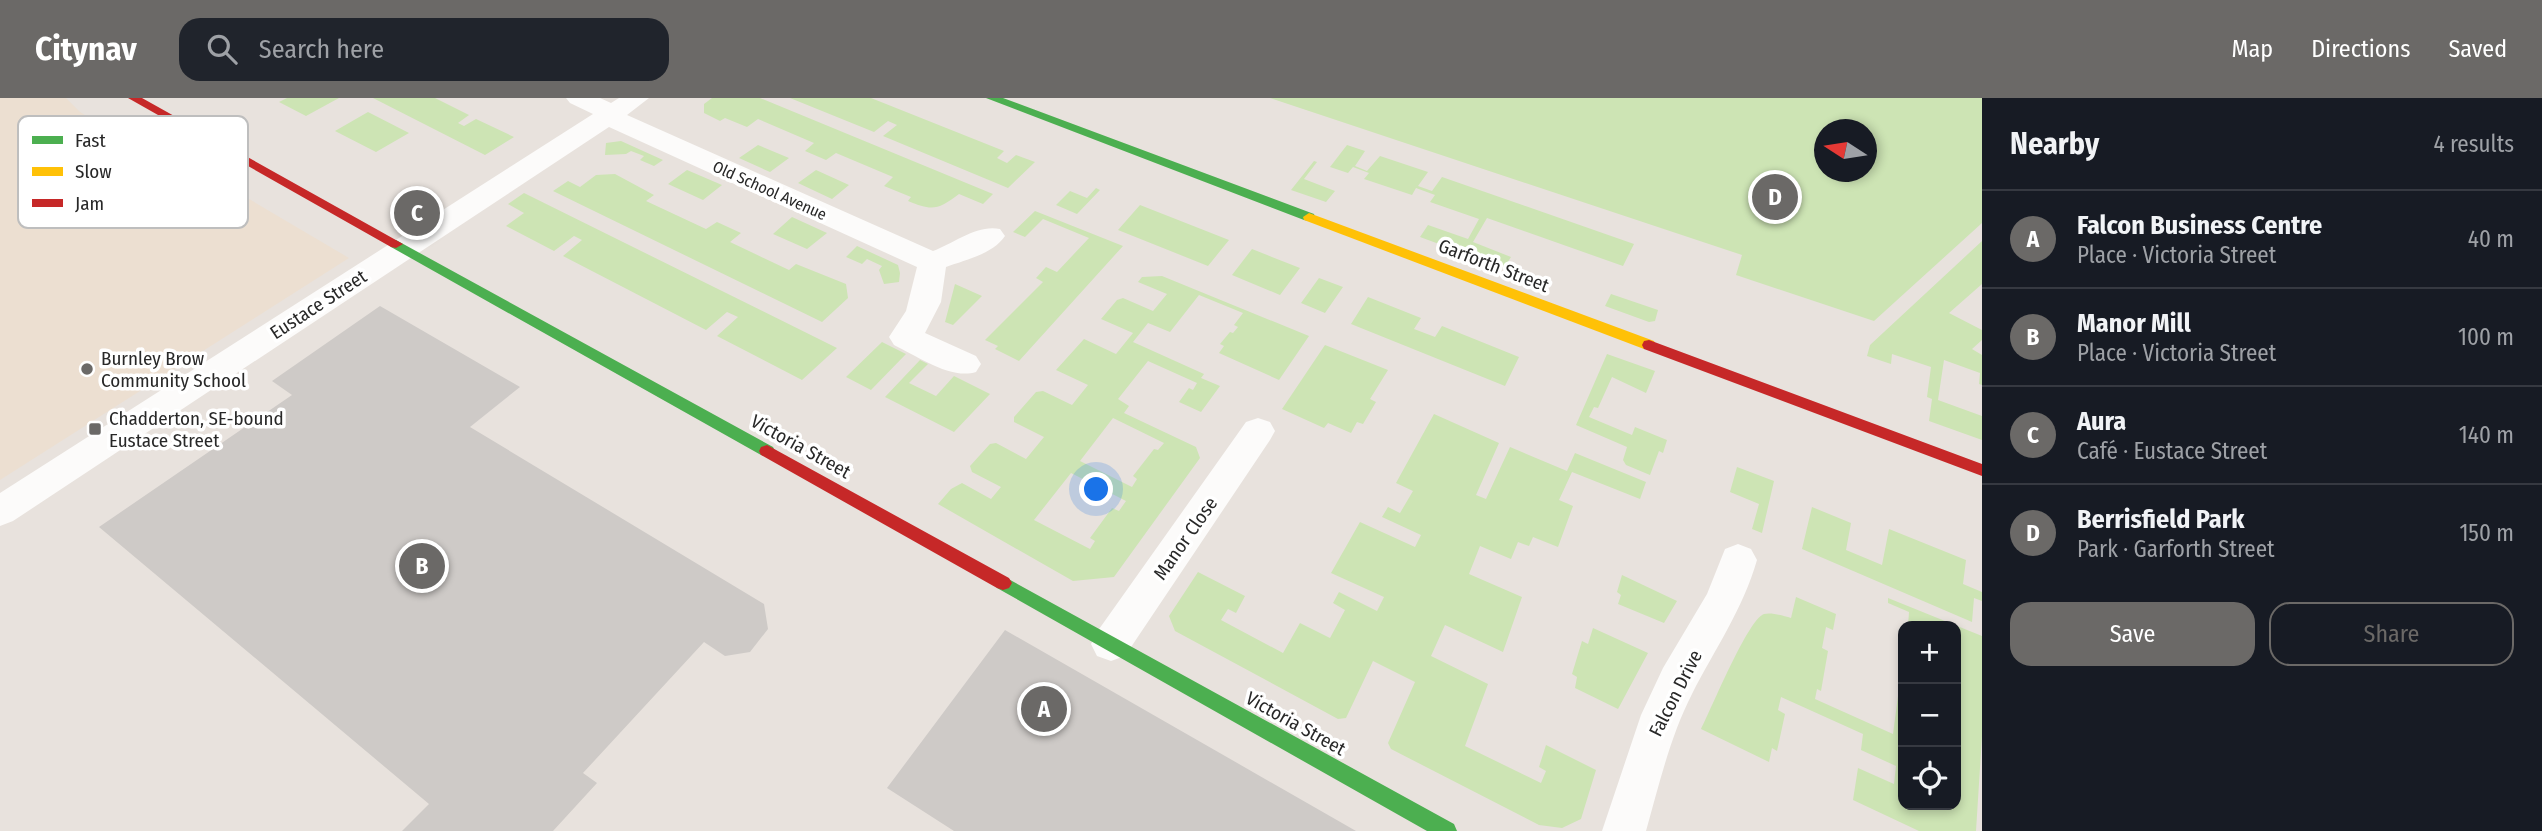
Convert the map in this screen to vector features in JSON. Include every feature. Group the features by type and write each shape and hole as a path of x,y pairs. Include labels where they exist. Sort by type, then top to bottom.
{"street":[{"name":"Victoria Street","path":"134,98 166,116"},
{"name":"Old School Avenue","path":"579,98 624,126 932,262"},
{"name":"Eustace Street","path":"0,511 636,98"},
{"name":"Garforth Street","path":"992,98 1982,470"},
{"name":"Victoria Street","path":"248,162 1447,831"},
{"path":"965,364 905,337 918,321 930,289 932,262 979,244 990,236"},
{"name":"Manor Close","path":"1111,644 1258,431"},
{"name":"Falcon Drive","path":"1624,831 1651,742 1670,697 1732,587 1738,559"}],"shaded area":[{"name":"Burnley Brow Community School","path":"0,98 66,98 87,116 18,116 18,228 248,228 248,198 349,258 0,480"}],"green space":[{"path":"287,98 339,98 306,116 279,102"},
{"path":"373,98 435,98 469,115 458,123 464,126 476,119 514,137 485,155"},
{"path":"712,98 760,98 993,194 983,204 959,194 940,206 916,204 908,201 911,197 884,186 893,177 836,153 826,160 805,151 814,143 758,119 747,127 725,118 720,121 704,113 704,104"},
{"path":"790,98 871,98 1004,151 997,158 1007,163 1016,155 1035,162 1008,188 883,136 897,125 888,121 874,132"},
{"path":"1270,98 1982,98 1982,223 1874,321 1736,275 1742,255"},
{"path":"368,112 409,133 376,152 335,131"},
{"path":"621,141 663,160 654,166 640,160 644,156 631,151 626,154 605,155 606,143"},
{"path":"758,145 789,158 770,172 739,158"},
{"path":"1347,145 1365,151 1355,166 1367,171 1380,156 1428,172 1418,186 1432,191 1442,177 1634,244 1623,266 1487,218 1473,242 1511,257 1504,268 1420,237 1428,225 1468,239 1479,219 1430,202 1435,195 1416,188 1412,195 1364,179 1369,173 1353,167 1348,173 1330,167"},
{"path":"1314,161 1317,162 1304,179 1335,191 1326,202 1291,190"},
{"path":"687,170 722,185 703,200 668,184"},
{"path":"816,170 849,185 832,199 798,183"},
{"path":"615,174 654,195 646,201 706,229 717,222 741,233 730,242 789,270 796,264 846,284 848,298 822,322 553,191 568,181 580,187 596,175"},
{"path":"1096,188 1100,190 1077,214 1056,205 1070,191 1087,198"},
{"path":"524,193 837,348 802,380 717,336 738,317 727,312 706,330 563,256 582,240 574,236 554,251 506,226 524,213 508,204"},
{"path":"1140,205 1229,240 1208,266 1118,230"},
{"path":"1035,211 1123,246 1019,361 995,349 998,346 985,340 1043,282 1036,278 1046,267 1057,272 1089,238 1043,219 1025,237 1013,232"},
{"path":"792,217 827,233 807,249 773,234"},
{"path":"1982,241 1982,284 1949,313 1982,330 1982,340 1972,349 1982,355 1982,385 1979,384 1980,373 1944,360 1938,400 1982,416 1982,440 1929,421 1932,399 1927,397 1931,367 1892,354 1891,364 1867,356 1870,345"},
{"path":"857,246 898,265 899,282 884,284 879,270 882,266 867,259 862,264 846,257"},
{"path":"1252,249 1300,268 1280,295 1232,275"},
{"path":"1162,276 1309,336 1279,380 1219,353 1224,346 1220,344 1238,327 1234,325 1243,313 1199,295 1170,332 1148,323 1133,342 1204,374 1201,378 1220,386 1201,412 1179,402 1189,388 1193,390 1197,383 1148,361 1118,399 1129,406 1124,413 1196,447 1200,458 1114,577 1073,581 938,504 951,489 962,483 991,499 1001,487 972,472 970,466 990,444 996,443 1026,459 1044,437 1014,422 1014,417 1036,392 1043,391 1072,405 1088,385 1056,370 1084,339 1116,354 1133,333 1101,319 1117,300 1123,298 1153,311 1167,294 1138,282 1142,277","holes":["1113,418 1164,443 1158,450 1154,449 1133,476 1137,479 1132,487 1080,461","1071,473 1126,501 1119,511 1112,508 1090,538 1095,541 1090,549 1034,520"]},
{"path":"1319,278 1343,287 1325,313 1301,303"},
{"path":"955,284 982,296 953,325 945,322"},
{"path":"1611,294 1658,310 1655,321 1649,322 1605,306"},
{"path":"1368,297 1421,318 1414,329 1435,337 1442,326 1519,357 1505,386 1351,324"},
{"path":"882,342 906,354 871,390 846,377"},
{"path":"1325,345 1388,370 1370,399 1376,402 1363,424 1357,422 1351,433 1328,423 1324,428 1282,409"},
{"path":"1607,354 1655,371 1646,393 1612,377 1598,408 1594,407 1589,417 1632,435 1635,427 1667,440 1663,453 1659,451 1650,475 1626,465 1623,460 1627,447 1576,425"},
{"path":"920,360 928,364 909,383 936,396 954,376 990,394 954,432 885,397"},
{"path":"1434,414 1499,443 1476,495 1486,499 1510,447 1567,471 1575,453 1646,482 1640,499 1572,472 1559,500 1573,506 1558,547 1533,537 1529,546 1518,542 1511,559 1480,546 1469,574 1522,597 1503,652 1445,625 1431,656 1488,684 1465,746 1541,783 1546,771 1539,767 1546,745 1596,770 1581,819 1562,828 1539,825 1391,749 1388,743 1415,682 1373,661 1346,718 1338,719 1175,631 1169,616 1198,572 1245,596 1236,613 1228,609 1221,620 1283,653 1300,623 1330,638 1345,610 1333,603 1339,592 1377,611 1384,597 1331,573 1360,522 1415,547 1421,535 1382,517 1388,507 1400,513 1413,491 1396,483"},
{"path":"1737,467 1774,481 1762,533 1752,529 1759,504 1730,492"},
{"path":"1812,507 1851,523 1846,550 1882,565 1889,529 1966,560 1963,584 1982,592 1982,601 1974,598 1972,622 1802,549"},
{"path":"1622,575 1677,601 1664,623 1618,604 1621,595 1617,592"},
{"path":"1796,597 1836,614 1833,630 1826,627 1822,648 1828,651 1821,691 1817,689 1815,699 1893,734 1898,696 1898,810 1961,810 1961,628 1982,636 1982,736 1976,831 1919,831 1853,800 1858,768 1894,784 1896,766 1861,750 1863,734 1781,697 1778,710 1785,714 1777,751 1772,748 1769,762 1701,729 1740,648 1757,620 1764,614 1791,618"},
{"path":"1888,598 1945,621 1908,621 1909,612 1888,603"},
{"path":"1593,628 1648,653 1618,709 1575,688 1577,677 1572,674 1582,641 1588,644"}],"building":[{"path":"380,306 520,387 470,427 764,604 768,629 750,652 725,656 704,642 583,773 597,783 553,831 402,831 429,804 99,527 292,395 272,381"},
{"path":"1005,630 1356,831 954,831 887,788"}],"traffic: fast":[{"path":"992,98 1309,217"},
{"path":"396,244 767,451"},
{"path":"1003,583 1447,831"}],"traffic: slow":[{"path":"1309,217 1649,345"}],"traffic: jam":[{"path":"134,98 166,116"},
{"path":"248,162 396,244"},
{"path":"1649,345 1982,470"},
{"path":"767,451 1003,583"}],"place":[{"name":"Berrisfield Park","path":"1775,197"},
{"name":"Aura","path":"417,213"},
{"name":"Burnley Brow Community School","path":"87,369"},
{"name":"Chadderton, SE-bound Eustace Street","path":"95,429"},
{"name":"Manor Mill","path":"422,566"},
{"name":"Falcon Business Centre","path":"1044,709"}]}
